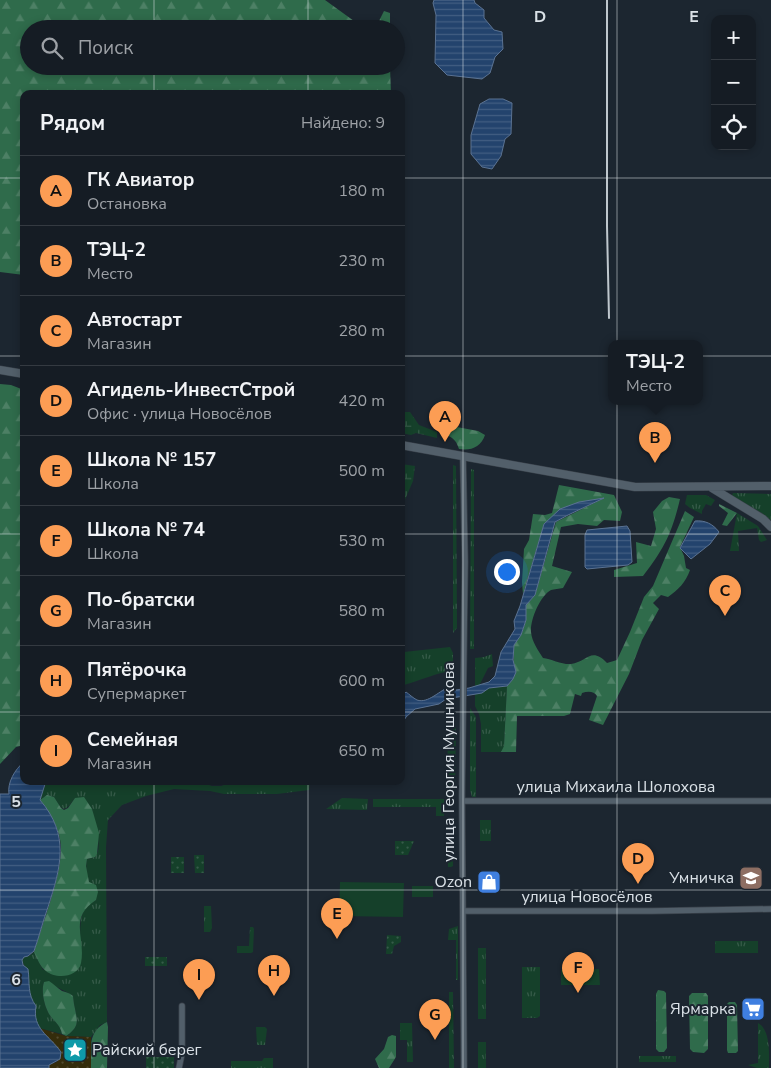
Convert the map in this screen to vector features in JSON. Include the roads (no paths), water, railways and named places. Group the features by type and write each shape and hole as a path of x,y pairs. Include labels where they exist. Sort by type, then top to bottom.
{"main road":[{"path":"0,370 20,373"},
{"path":"405,445 635,487 712,488 771,486"},
{"path":"712,488 763,519 771,527"}],"street":[{"name":"улица Георгия Мушникова","path":"463,456 464,700 462,800 464,1068"},
{"name":"улица Михаила Шолохова","path":"462,800 771,801"},
{"name":"улица Новосёлов","path":"463,911 771,909"},
{"path":"178,1068 182,1053 182,1006"}],"water":[{"path":"434,0 474,0 484,10 484,18 494,30 502,32 503,49 495,57 490,73 482,79 447,75 435,63 436,15"},
{"path":"489,99 503,99 512,103 511,134 505,139 501,156 492,169 482,167 471,154 471,135 480,104"},
{"path":"604,498 555,522 535,595 526,605 526,620 521,635 514,645 513,660 516,672 513,679 507,686 489,688 482,693 446,699 439,704 415,709 405,719 406,692 421,701 451,686 456,690 469,688 489,682 495,676 501,652 515,629 514,621 544,524 560,509 579,502"},
{"path":"695,521 708,523 719,532 710,544 691,559 680,548"},
{"path":"627,526 630,531 632,562 628,565 587,569 585,567 585,535 587,530"},
{"path":"20,766 20,785 45,785 40,800 56,826 59,839 59,865 53,892 34,951 22,960 23,965 28,969 30,993 36,1006 35,1014 39,1026 61,1052 60,1059 49,1065 49,1068 0,1068 0,794 9,794 12,776"}],"railway":[{"path":"607,0 609,318"}],"place":[{"name":"ГК Авиатор","path":"445,442"},
{"name":"ТЭЦ-2","path":"655,463"},
{"name":"Автостарт","path":"725,616"},
{"name":"Умничка","path":"751,878"},
{"name":"Ozon","path":"489,882"},
{"name":"Агидель-ИнвестСтрой","path":"638,884"},
{"name":"Школа № 157","path":"337,939"},
{"name":"Школа № 74","path":"578,993"},
{"name":"Пятёрочка","path":"274,996"},
{"name":"Семейная","path":"199,1000"},
{"name":"Ярмарка","path":"753,1009"},
{"name":"По-братски","path":"435,1040"},
{"name":"Райский берег","path":"75,1050"}]}
